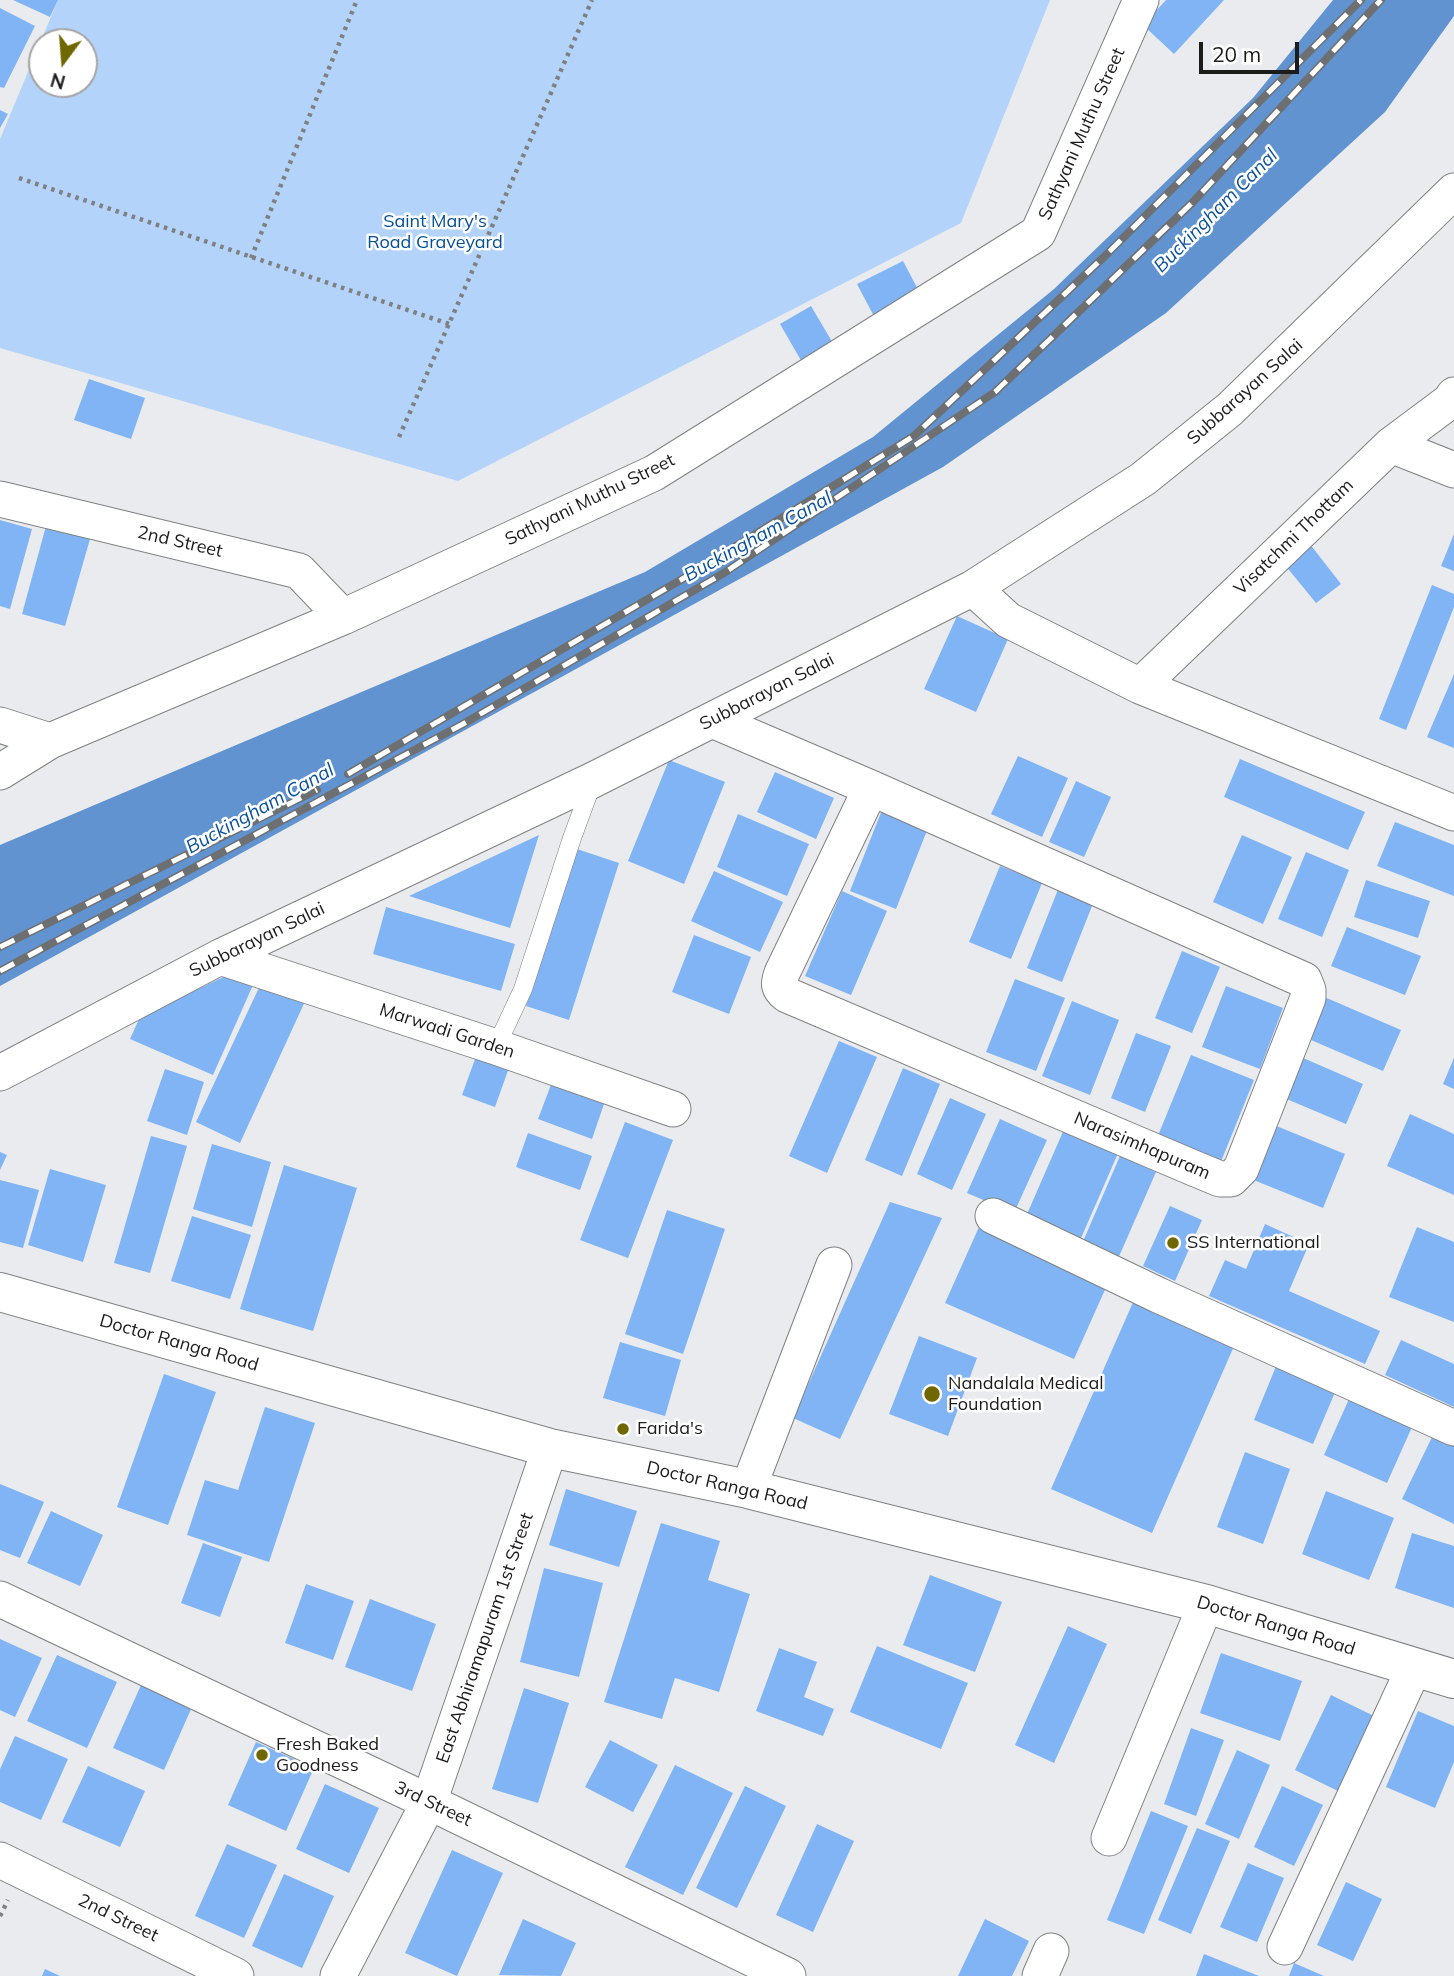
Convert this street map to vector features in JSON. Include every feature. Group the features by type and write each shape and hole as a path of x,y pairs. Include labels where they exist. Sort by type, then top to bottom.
{"main road":[{"name":"Doctor Ranga Road","path":"0,1292 550,1448 748,1489 1206,1604 1454,1679"}],"street":[{"name":"Sathyani Muthu Street","path":"0,772 50,741 343,617 654,472 1038,233 1141,0"},
{"name":"Subbarayan Salai","path":"0,1073 220,957 593,779 973,588 1143,479 1230,409 1454,191"},
{"name":"Visatchmi Thottam","path":"1140,686 1391,445 1450,401 1454,395"},
{"path":"1391,445 1454,470"},
{"name":"2nd Street","path":"0,499 299,571 343,617"},
{"path":"973,588 1008,620 1140,686 1454,813"},
{"name":"Narasimhapuram","path":"712,720 871,788 1304,980 1308,998 1241,1169 1231,1179 1220,1179 1191,1167 787,995 780,989 778,983 782,973 871,788"},
{"path":"0,725 50,741"},
{"name":"Marwadi Garden","path":"220,957 496,1047 673,1109"},
{"path":"993,1216 1158,1295 1454,1428"},
{"path":"748,1489 834,1265"},
{"name":"East Abhiramapuram 1st Street","path":"338,1976 429,1802 550,1448"},
{"name":"3rd Street","path":"0,1599 788,1976"},
{"path":"1109,1838 1206,1604"},
{"path":"1285,1947 1415,1668"},
{"name":"2nd Street","path":"0,1860 236,1976"}],"lane":[{"path":"496,1047 523,989 593,779"}],"path":[{"path":"251,258 357,0"},
{"path":"399,437 592,0"},
{"path":"19,178 449,324"}],"green space":[{"name":"Saint Mary's Road Graveyard","path":"58,0 1050,0 961,223 458,481 0,348 0,139 28,72 28,98 98,98 98,28 46,28"}],"water":[{"name":"Buckingham Canal","path":"1333,0 1454,0 1454,16 1385,112 1166,313 943,467 0,986 0,845 645,572 873,437 1054,289 1253,98"}],"building":[{"path":"13,0 58,0 50,17"},
{"path":"1166,0 1224,0 1174,54 1143,25"},
{"path":"0,8 35,26 28,28 28,40 4,88 0,87"},
{"path":"0,110 8,114 0,128"},
{"path":"903,261 923,299 877,322 857,284"},
{"path":"811,306 837,350 806,369 780,324"},
{"path":"89,379 145,398 131,439 74,420"},
{"path":"0,520 32,529 10,609 0,606"},
{"path":"46,526 90,539 65,626 22,614"},
{"path":"1454,534 1454,571 1441,566"},
{"path":"1306,539 1341,584 1316,603 1280,559"},
{"path":"1432,585 1454,594 1454,607 1406,730 1379,719"},
{"path":"957,616 1008,639 976,712 924,689"},
{"path":"1454,674 1454,748 1427,737"},
{"path":"1018,756 1068,778 1042,837 991,814"},
{"path":"1240,759 1365,812 1348,850 1224,797"},
{"path":"669,760 725,782 684,884 628,861"},
{"path":"775,772 834,798 816,839 757,812"},
{"path":"1076,781 1111,797 1084,857 1049,842"},
{"path":"882,810 928,828 896,909 850,891"},
{"path":"738,814 809,844 787,896 717,867"},
{"path":"1395,822 1454,845 1454,896 1377,866"},
{"path":"539,835 510,928 409,896"},
{"path":"1242,835 1292,857 1263,924 1213,902"},
{"path":"577,849 619,863 569,1020 526,1006"},
{"path":"1306,852 1349,870 1322,937 1278,919"},
{"path":"1000,866 1042,883 1011,959 969,942"},
{"path":"714,871 783,902 760,952 691,921"},
{"path":"1366,880 1430,901 1418,938 1354,917"},
{"path":"1059,887 1094,901 1062,982 1027,968"},
{"path":"842,891 887,911 851,995 805,976"},
{"path":"386,907 515,944 501,991 373,954"},
{"path":"1347,927 1421,956 1405,995 1331,966"},
{"path":"694,935 751,957 729,1014 672,992"},
{"path":"1182,951 1220,967 1192,1033 1155,1018"},
{"path":"240,969 257,976 213,1075 130,1039 140,1017"},
{"path":"264,977 307,997 240,1143 196,1122"},
{"path":"1015,979 1065,998 1036,1071 986,1052"},
{"path":"1226,986 1283,1008 1260,1069 1202,1047"},
{"path":"1322,996 1401,1030 1383,1071 1304,1037"},
{"path":"1072,1001 1119,1020 1090,1095 1042,1076"},
{"path":"1136,1033 1171,1046 1145,1112 1111,1098"},
{"path":"839,1041 877,1057 827,1173 789,1156"},
{"path":"478,1051 511,1062 495,1107 462,1095"},
{"path":"1294,1054 1363,1084 1346,1124 1277,1095"},
{"path":"1191,1055 1254,1080 1220,1164 1157,1138"},
{"path":"1454,1058 1454,1089 1443,1084"},
{"path":"903,1068 940,1084 902,1176 865,1160"},
{"path":"165,1069 204,1082 187,1135 147,1121"},
{"path":"552,1082 605,1101 592,1139 538,1119"},
{"path":"950,1098 986,1114 952,1190 917,1174"},
{"path":"1410,1114 1454,1134 1454,1195 1387,1166"},
{"path":"1000,1119 1047,1140 1014,1213 967,1193"},
{"path":"625,1122 673,1140 628,1258 580,1240"},
{"path":"1274,1125 1345,1154 1323,1208 1251,1179"},
{"path":"1065,1127 1119,1151 1078,1245 1024,1221"},
{"path":"528,1133 592,1156 580,1190 516,1167"},
{"path":"151,1136 187,1146 150,1273 114,1263"},
{"path":"212,1144 271,1162 252,1227 193,1209"},
{"path":"0,1152 7,1155 0,1170"},
{"path":"1120,1156 1156,1172 1117,1261 1081,1246"},
{"path":"284,1165 357,1188 313,1331 240,1309"},
{"path":"50,1169 106,1185 83,1262 28,1245"},
{"path":"0,1180 39,1190 23,1248 0,1242"},
{"path":"890,1202 942,1218 840,1439 793,1418"},
{"name":"SS International","path":"1170,1206 1202,1220 1175,1281 1143,1266"},
{"path":"667,1210 725,1229 683,1354 625,1334"},
{"path":"192,1216 251,1235 230,1299 171,1281"},
{"path":"1265,1224 1309,1244 1289,1291 1380,1331 1365,1364 1209,1296 1225,1260 1246,1269"},
{"path":"979,1227 1108,1283 1074,1359 945,1303"},
{"path":"1417,1227 1454,1242 1454,1322 1389,1297"},
{"path":"1134,1300 1235,1344 1152,1533 1051,1489"},
{"path":"919,1336 977,1358 948,1436 889,1414"},
{"path":"1401,1340 1454,1364 1454,1407 1385,1375"},
{"path":"620,1342 681,1360 665,1416 603,1398"},
{"path":"1279,1359 1339,1383 1313,1444 1254,1420"},
{"path":"164,1374 216,1392 168,1525 117,1507"},
{"path":"1353,1390 1416,1418 1387,1483 1324,1455"},
{"path":"265,1407 315,1423 269,1562 187,1535 205,1480 238,1490"},
{"path":"1434,1433 1454,1442 1454,1524 1402,1499"},
{"path":"1245,1452 1290,1469 1263,1544 1217,1527"},
{"path":"0,1484 44,1502 20,1558 0,1550"},
{"path":"566,1489 637,1511 619,1567 549,1545"},
{"path":"1326,1491 1394,1518 1369,1580 1302,1554"},
{"path":"51,1511 103,1535 80,1586 27,1563"},
{"path":"661,1523 720,1541 708,1580 750,1594 719,1692 675,1678 662,1719 604,1702"},
{"path":"1412,1533 1454,1546 1454,1608 1395,1588"},
{"path":"203,1543 242,1557 220,1617 181,1603"},
{"path":"544,1568 603,1583 579,1677 520,1662"},
{"path":"930,1575 1002,1602 975,1672 903,1645"},
{"path":"306,1584 354,1601 333,1660 285,1643"},
{"path":"370,1599 436,1624 412,1691 345,1667"},
{"path":"1068,1626 1107,1644 1054,1763 1015,1745"},
{"path":"0,1639 42,1658 15,1717 0,1710"},
{"path":"877,1646 968,1683 941,1749 850,1712"},
{"path":"779,1648 817,1662 804,1697 834,1709 823,1736 756,1711"},
{"path":"1221,1653 1302,1681 1280,1741 1200,1713"},
{"path":"57,1655 117,1682 87,1748 27,1721"},
{"path":"141,1685 192,1707 164,1770 113,1748"},
{"path":"524,1688 569,1703 538,1803 492,1789"},
{"path":"1331,1695 1374,1716 1338,1791 1295,1770"},
{"path":"1418,1711 1454,1726 1454,1762 1435,1808 1386,1787"},
{"path":"1191,1728 1224,1740 1196,1816 1164,1804"},
{"path":"15,1736 68,1759 41,1820 0,1802 0,1769"},
{"path":"610,1740 658,1765 633,1812 585,1787"},
{"path":"256,1742 314,1768 286,1831 228,1805"},
{"path":"1237,1750 1270,1765 1239,1839 1205,1824"},
{"path":"675,1765 733,1793 683,1895 625,1867"},
{"path":"88,1766 145,1791 120,1847 62,1822"},
{"path":"325,1784 379,1808 349,1873 296,1849"},
{"path":"745,1786 786,1806 737,1908 696,1888"},
{"path":"1282,1786 1323,1805 1294,1866 1254,1847"},
{"path":"1151,1811 1188,1826 1144,1934 1107,1920"},
{"path":"817,1824 854,1841 813,1932 776,1915"},
{"path":"1197,1828 1230,1841 1191,1934 1158,1920"},
{"path":"227,1844 277,1865 244,1938 195,1916"},
{"path":"452,1850 503,1873 457,1976 405,1953"},
{"path":"1248,1863 1284,1878 1257,1942 1220,1927"},
{"path":"284,1874 334,1896 302,1968 252,1946"},
{"path":"1346,1882 1382,1899 1353,1961 1317,1945"},
{"path":"523,1919 576,1943 561,1976 499,1975"},
{"path":"985,1919 1029,1941 1012,1976 958,1976"},
{"path":"1204,1954 1259,1976 1196,1976"},
{"path":"1294,1963 1324,1976 1289,1976"},
{"path":"45,1969 60,1976 42,1976"}],"railway":[{"path":"348,774 696,571 914,436 1106,255 1361,0"},
{"path":"0,971 463,724 724,573 995,392 1193,202 1381,0"},
{"path":"0,947 317,790"}],"place":[{"name":"SS International","path":"1173,1243"},
{"name":"Nandalala Medical Foundation","path":"932,1394"},
{"name":"Farida's","path":"623,1429"},
{"name":"Fresh Baked Goodness","path":"262,1755"}]}
